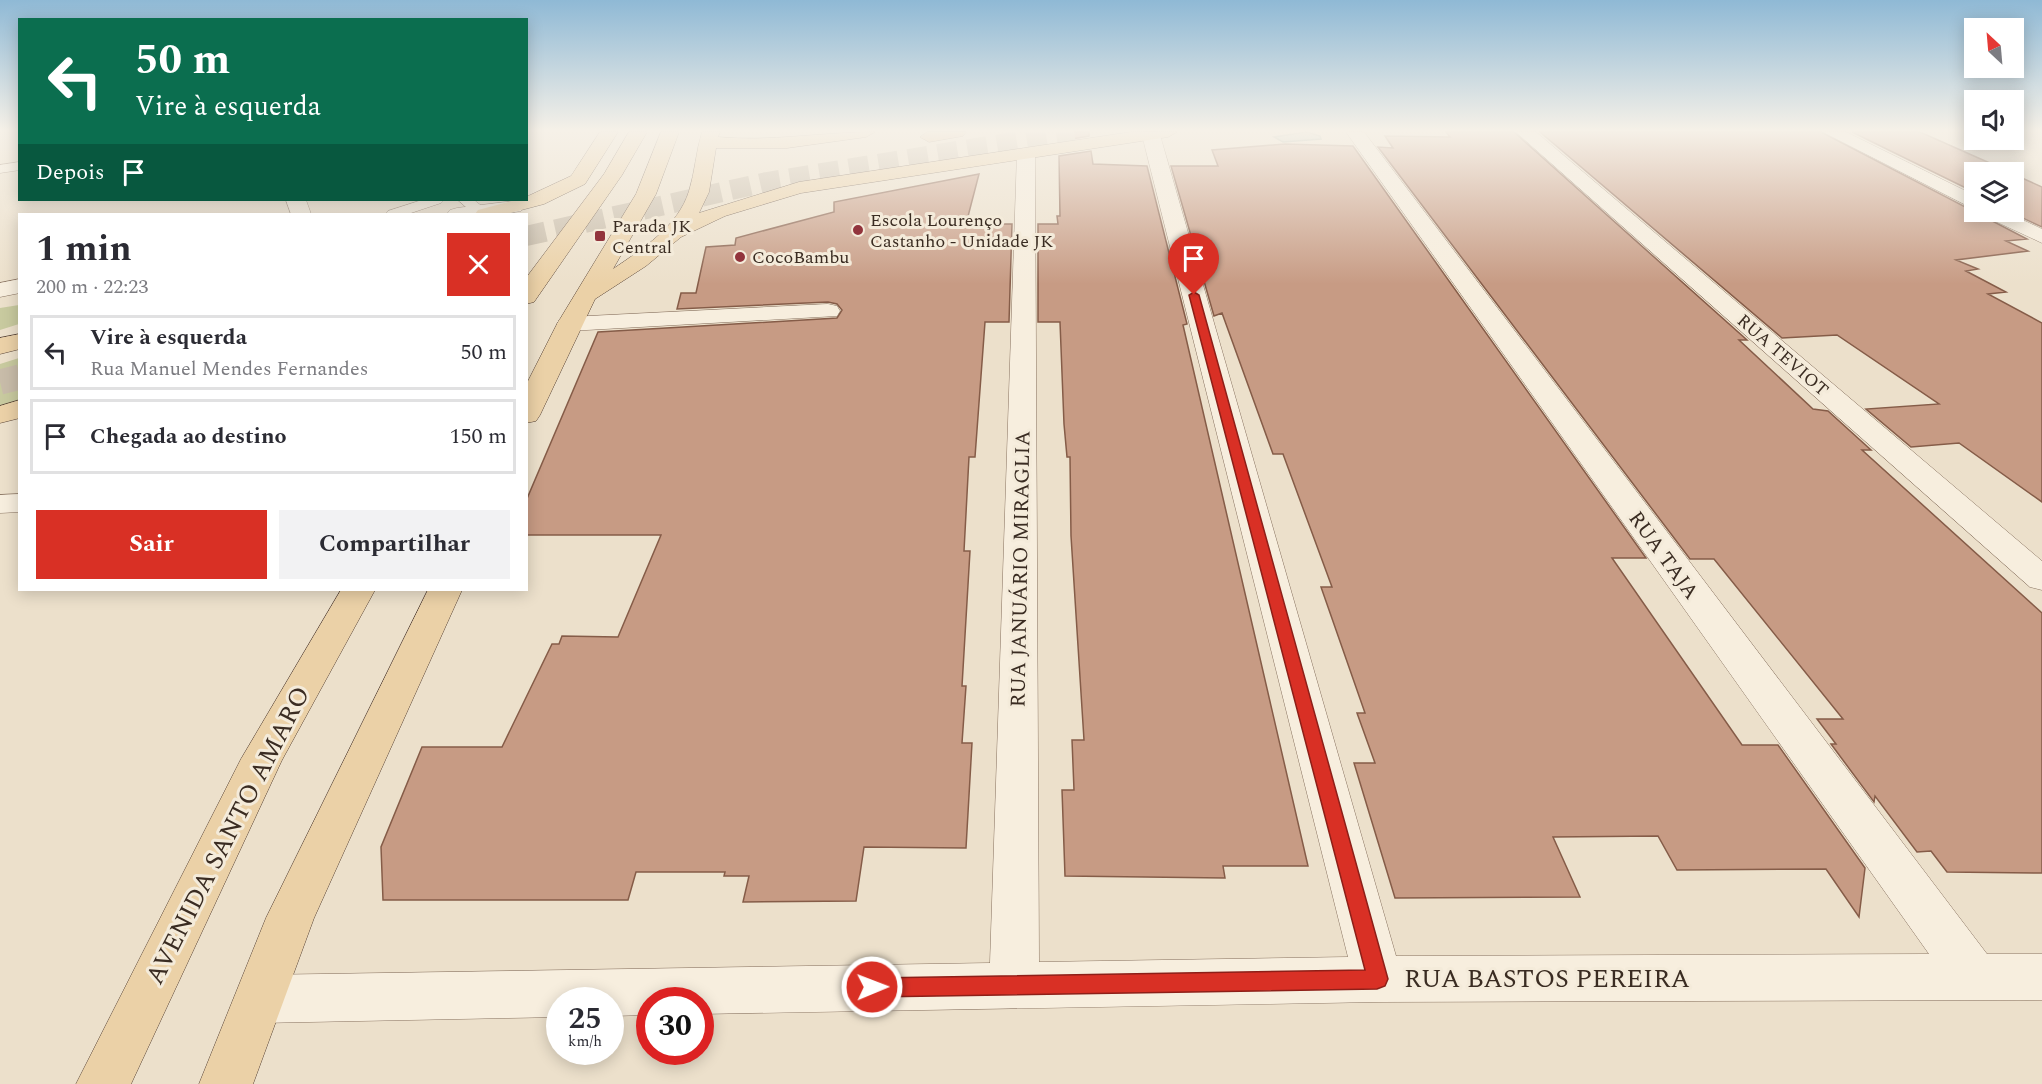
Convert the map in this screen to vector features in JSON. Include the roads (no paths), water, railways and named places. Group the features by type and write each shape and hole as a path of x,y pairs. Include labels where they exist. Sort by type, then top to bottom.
{"main road":[{"path":"476,208 514,207 573,183"},
{"path":"528,291 535,270 609,183"},
{"path":"528,411 569,324 646,195 651,183"},
{"path":"675,232 690,211 699,193 701,183"},
{"path":"582,302 675,232 718,212 788,191 836,183"},
{"path":"0,346 18,342"},
{"path":"0,415 18,409"},
{"name":"AVENIDA SANTO AMARO","path":"103,1084 262,759 357,591"},
{"path":"226,1084 290,918 445,591"}],"street":[{"name":"RUA JANUÁRIO MIRAGLIA","path":"1014,985 1026,183"},
{"path":"1172,183 1377,979"},
{"name":"RUA TAJA","path":"1392,183 1974,977"},
{"name":"RUA TEVIOT","path":"1584,183 2042,579"},
{"path":"1933,183 1964,198"},
{"path":"460,213 476,208"},
{"path":"2011,222 2042,237"},
{"path":"0,290 18,286"},
{"path":"569,324 828,311"},
{"path":"0,504 18,503"},
{"name":"RUA BASTOS PEREIRA","path":"260,999 1377,979 2042,977"}],"lane":[{"path":"397,213 433,201"}],"tunnel":[{"path":"528,236 764,183"},
{"path":"0,382 18,378"}],"place":[{"name":"Escola Lourenço Castanho - Unidade JK","path":"858,230"},
{"name":"Parada JK Central","path":"600,236"},
{"name":"CocoBambu","path":"740,257"}]}
